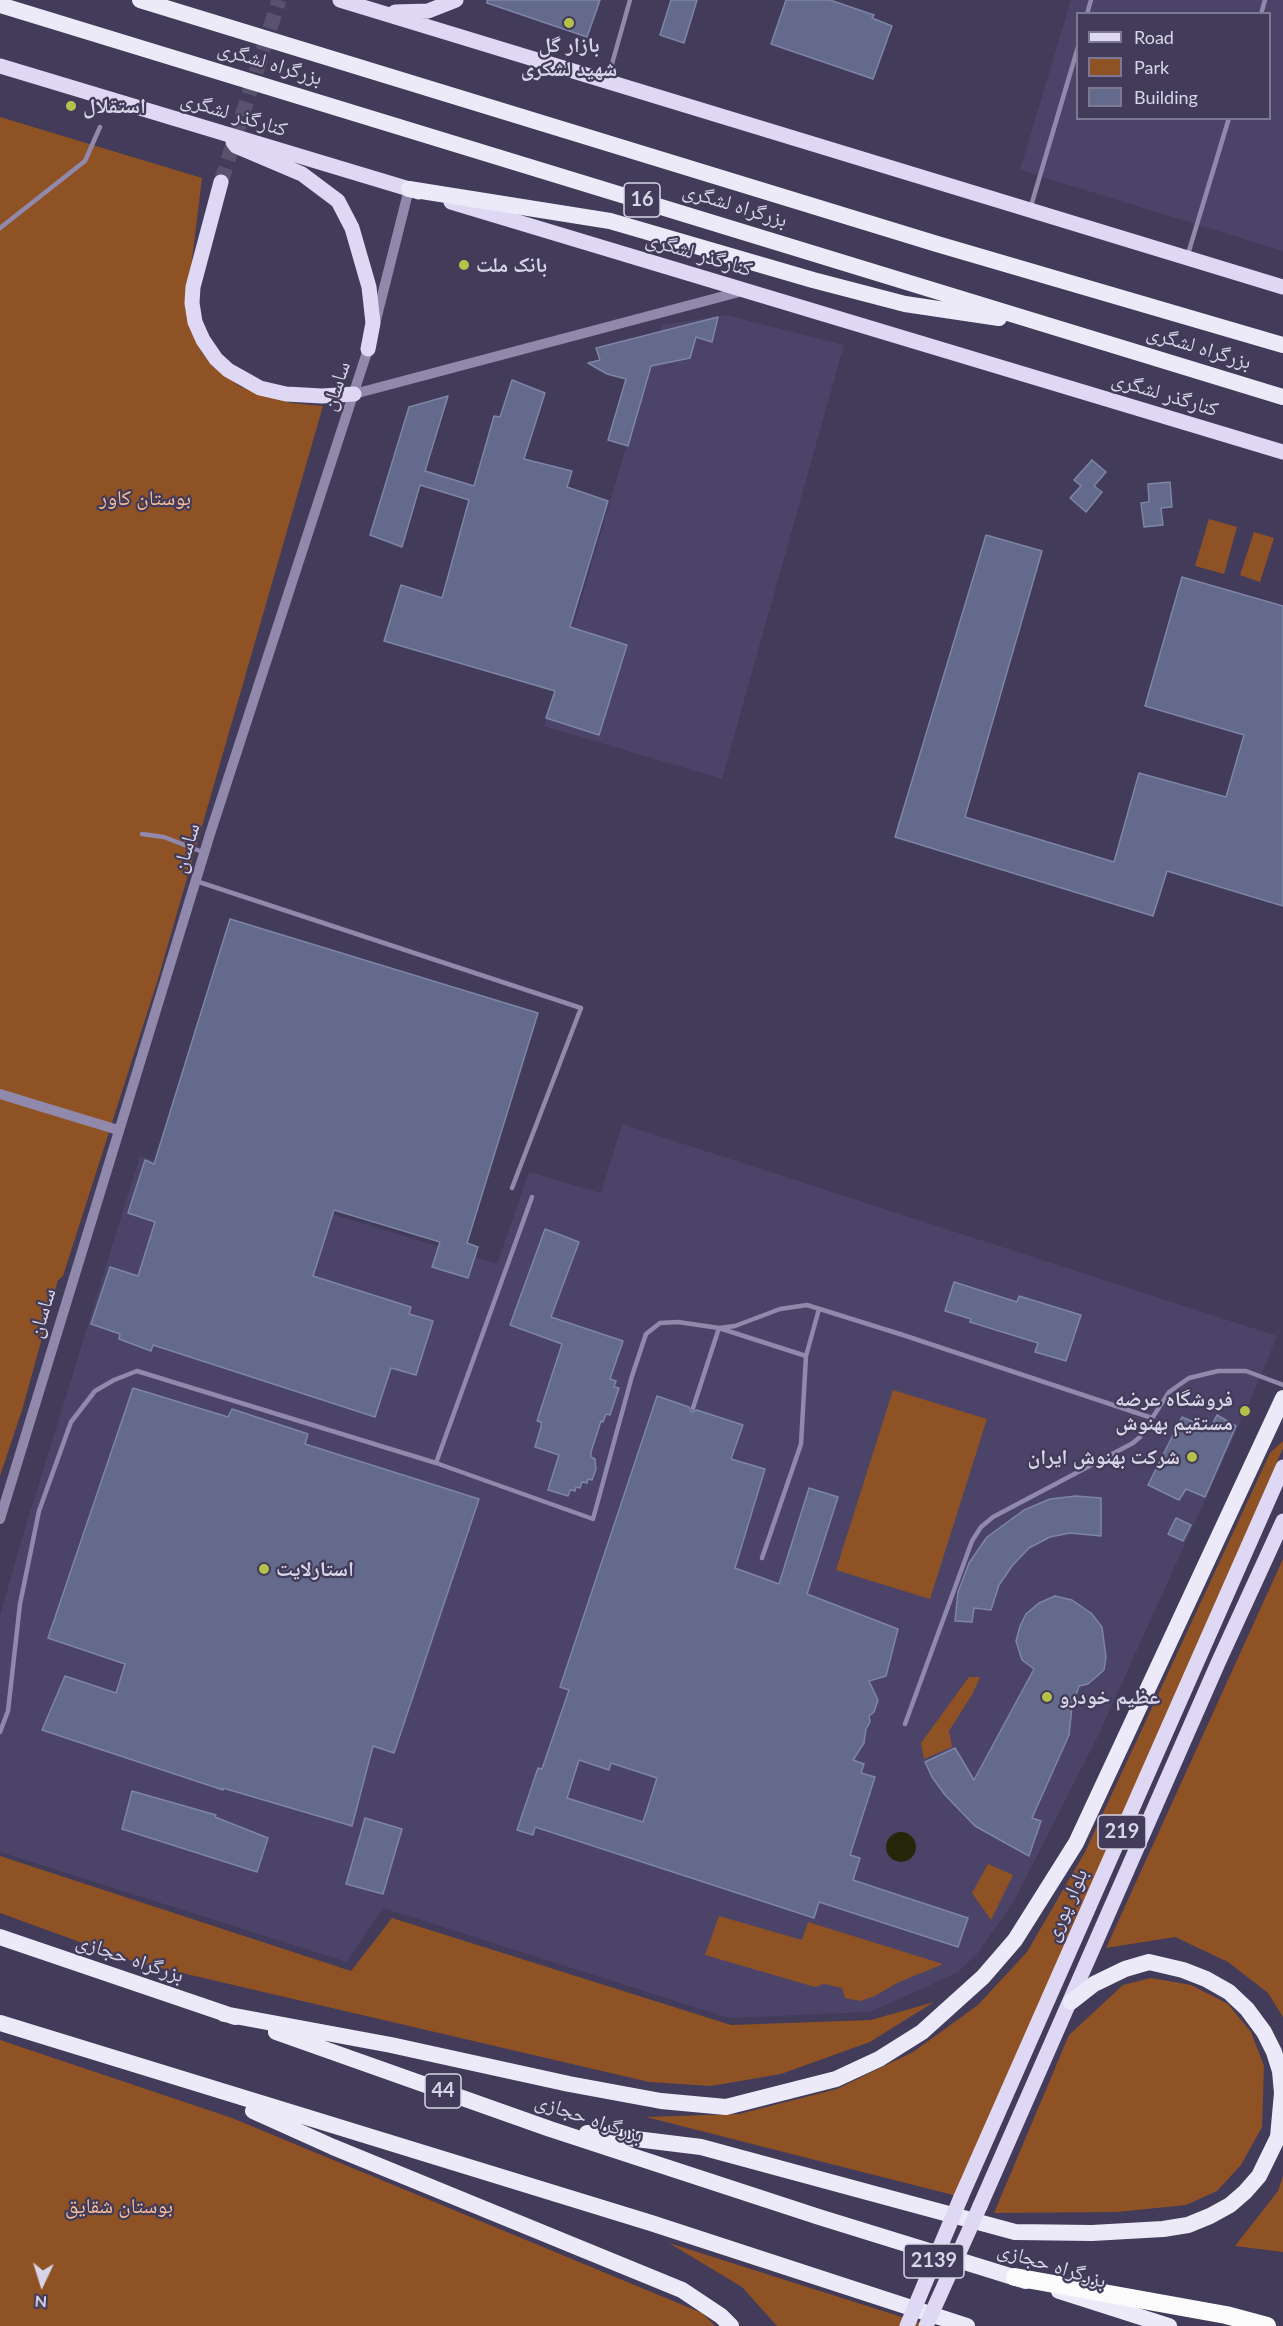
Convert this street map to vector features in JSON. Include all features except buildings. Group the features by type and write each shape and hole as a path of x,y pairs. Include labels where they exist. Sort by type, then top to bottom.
{"highway":[{"name":"بزرگراه لشگری","path":"140,0 937,244 1283,345"},
{"name":"بزرگراه لشگری","path":"0,5 1283,397"},
{"path":"409,189 610,221 813,280 905,304 1053,325"},
{"path":"224,2013 391,2045 569,2084 661,2101 726,2107 836,2079 879,2059 922,2032 983,1977 1015,1940 1076,1843 1283,1398"},
{"name":"بزرگراه حجازی","path":"0,1937 224,2013 550,2129 819,2217 1169,2326"},
{"path":"550,2129 701,2147 1016,2232 1092,2233 1163,2229 1188,2225 1230,2205 1259,2176 1278,2137 1282,2093 1280,2071 1274,2052 1264,2032 1247,2009 1229,1992 1206,1979 1183,1970 1149,1962 1125,1968 1094,1984 1071,2002"},
{"path":"0,2023 641,2220 967,2326"},
{"path":"189,2082 333,2147 682,2290 721,2316 731,2326"},
{"path":"1015,2277 1226,2315 1267,2326"}],"main road":[{"path":"340,0 1283,287"},
{"path":"380,12 428,11 456,0"},
{"name":"کنارگذر لشگری","path":"0,66 1283,452"},
{"path":"228,134 236,146 302,174 338,201 352,228 369,287 372,323 368,350"},
{"path":"221,182 193,287 192,303 195,322 203,340 216,359 228,370 260,388 298,394 354,394"},
{"name":"بلوار پوری","path":"961,2197 1283,1467"},
{"name":"بلوار پوری","path":"980,2206 1218,1663 1283,1521"},
{"name":"2139","path":"907,2326 961,2197"},
{"name":"2139","path":"926,2326 980,2206"}],"street":[{"name":"ساسان","path":"0,1519 196,881 368,350 409,189"},
{"path":"354,394 746,290"},
{"path":"0,1094 118,1130"}],"lane":[{"path":"607,80 630,0"},
{"path":"1031,209 1076,51"},
{"path":"1188,257 1228,120"},
{"path":"0,228 85,161 100,127"},
{"path":"142,834 164,837 205,853"},
{"path":"196,881 581,1008 512,1188"},
{"path":"436,1463 532,1197"},
{"path":"719,1328 735,1326 780,1309 807,1305 1152,1418"},
{"path":"762,1558 801,1444 806,1356 819,1309"},
{"path":"0,1732 8,1711 20,1604 39,1510 71,1422 95,1391 114,1380 137,1371 436,1463 593,1519 632,1376 646,1334 660,1323 678,1322 719,1328 806,1356"},
{"path":"693,1408 719,1328"},
{"path":"905,1724 972,1541 981,1527 993,1517 1133,1443 1169,1392 1189,1378 1218,1371 1246,1371 1283,1385"}],"shaded area":[{"path":"1071,0 1283,0 1283,251 1020,170"},
{"path":"726,315 844,345 722,779 544,726 662,325"},
{"path":"622,1124 1277,1336 1256,1388 1097,1738 1014,1901 977,1954 957,1973 870,2012 729,2018 383,1908 347,1962 0,1852 0,1616 140,1156 497,1264 529,1172 601,1193"},
{"path":"901,1832 912,1836 916,1847 912,1858 901,1862 890,1858 886,1847 890,1836"}],"green space":[{"name":"بوستان کاور","path":"0,117 202,178 190,276 194,335 201,351 212,366 241,387 291,403 323,406 158,979 63,1276 58,1280 23,1407 0,1476"},
{"path":"1209,519 1237,527 1224,574 1195,566"},
{"path":"1254,532 1274,538 1260,582 1240,575"},
{"path":"893,1390 987,1419 930,1599 836,1570"},
{"path":"1283,1441 1283,1448 957,2196 646,2117 739,2114 837,2089 913,2052 978,2005 1027,1952 1085,1852 1270,1453"},
{"path":"1283,1559 1283,2017 1268,1993 1228,1962 1175,1937 1106,1948"},
{"path":"969,1677 980,1677 973,1693 949,1731 952,1747 924,1759 921,1743"},
{"path":"0,1856 351,1971 392,1918 731,2025 871,2020 934,2002 870,2042 781,2074 711,2086 649,2082 135,1962 0,1913"},
{"path":"988,1864 1013,1875 991,1920 972,1893"},
{"path":"719,1916 802,1940 808,1922 943,1964 897,1983 875,1996 860,2001 845,1998 842,1988 824,1984 815,1987 705,1955"},
{"path":"1151,1978 1191,1985 1228,2004 1251,2032 1264,2066 1262,2127 1241,2165 1217,2191 1186,2205 1117,2212 994,2213 1069,2035 1123,1985"},
{"name":"بوستان شقایق","path":"0,2040 232,2118 702,2313 715,2326 0,2326"},
{"path":"1283,2176 1283,2252 1235,2246 1278,2191"},
{"path":"669,2243 930,2326 777,2326 742,2287"}],"tunnel":[{"path":"221,182 279,0"}],"place":[{"name":"بازار گل شهید لشکری","path":"569,23"},
{"name":"استقلال","path":"71,106"},
{"name":"بانک ملت","path":"464,265"},
{"name":"فروشگاه عرضه مستقیم بهنوش","path":"1245,1411"},
{"name":"شرکت بهنوش ایران","path":"1192,1457"},
{"name":"استارلایت","path":"264,1569"},
{"name":"عظیم خودرو","path":"1047,1697"}]}
